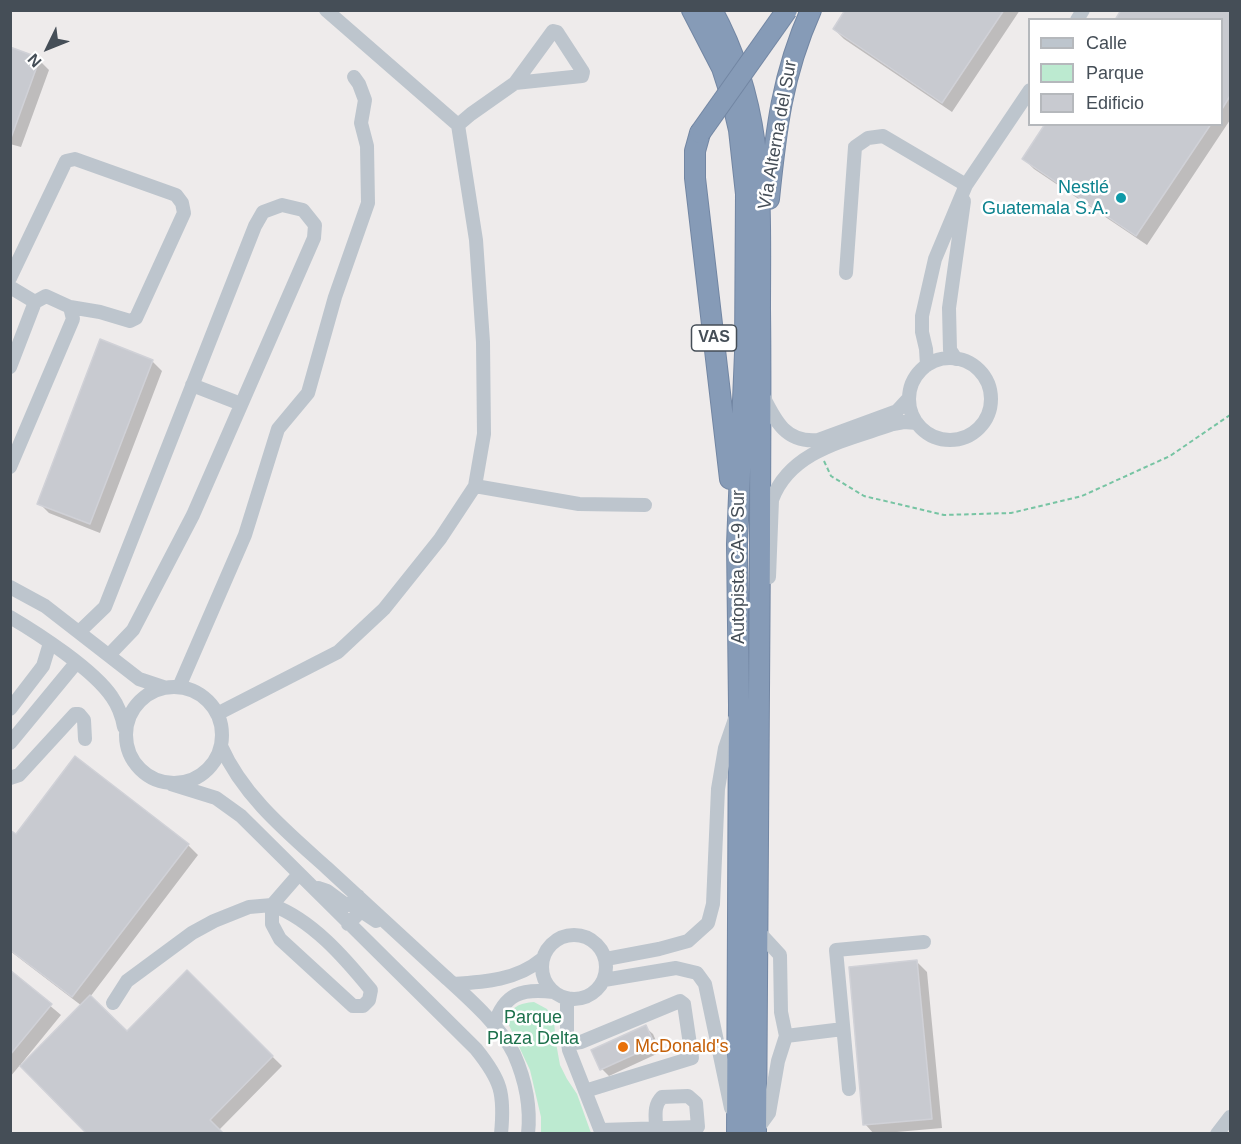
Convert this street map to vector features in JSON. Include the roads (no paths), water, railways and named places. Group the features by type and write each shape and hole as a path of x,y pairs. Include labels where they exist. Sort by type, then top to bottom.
{"highway":[{"name":"Autopista CA-9 Sur","path":"692,10 722,68 736,114 743,155 746,204 745,353 737,544 747,1133"},
{"name":"Autopista CA-9 Sur","path":"712,10 731,45 750,105 756,144 760,227 758,930 747,1133"},
{"name":"Vía Alterna del Sur","path":"737,544 695,178 694,151 700,133 787,10"},
{"name":"Vía Alterna del Sur","path":"760,227 769,203 784,83 811,10"}],"street":[{"path":"217,714 338,652 384,609 440,539 475,486 484,434 483,342 476,240 458,125 326,10"},
{"path":"458,125 516,83 555,31 583,72 582,76 516,83"},
{"path":"179,687 245,535 278,429 308,393 334,297 368,203 367,146 361,123 364,100 354,77"},
{"path":"927,365 922,332 927,291 935,259 966,184 1028,91"},
{"path":"846,273 855,147 861,142 868,138 883,136 966,184"},
{"path":"10,278 66,161 75,159 176,195 182,203 184,213 136,318 130,321 100,312 70,307 46,296 34,302 10,366"},
{"path":"956,358 950,350 949,308 966,184"},
{"path":"79,632 105,607 255,225 263,212 282,205 303,210 315,225 314,238 194,515 133,630 109,655"},
{"path":"10,287 34,302"},
{"path":"10,467 16,437 73,319 70,307"},
{"path":"956,358 980,371 991,395 990,408 985,420 970,434 952,440 939,438 927,432 917,423 911,411 909,399 911,386 917,374 927,365 941,359 956,358"},
{"path":"192,385 241,404"},
{"path":"761,391 780,424 796,439 806,441 818,440 897,411 909,399"},
{"path":"759,690 768,677 770,513 776,489 802,461 820,450 893,424 917,423"},
{"path":"475,486 579,504 645,505"},
{"path":"10,587 45,606 139,679 163,687 179,687 195,691 208,701 217,714 222,730 221,746 215,761 203,774 188,782 171,784"},
{"path":"10,617 50,643 101,683 120,710 127,749 136,767 152,779 216,798 241,816 476,1049 499,1084 503,1099 501,1134"},
{"path":"10,709 43,666 50,643"},
{"path":"10,743 76,663"},
{"path":"125,730 129,715 137,703 149,693 163,687"},
{"path":"606,959 688,941 708,923 713,904 718,789 725,748 739,705"},
{"path":"10,778 19,775 75,714 79,714 84,720 85,740"},
{"path":"221,746 233,771 249,792 289,833 453,984 494,1026 513,1053 523,1079 529,1107 528,1134"},
{"path":"113,1003 128,981 192,933 249,907 272,905 308,924 355,969 371,990 369,1000 363,1006 353,1006 280,939 272,924 272,905 299,874"},
{"path":"313,887 327,891 346,905 358,896"},
{"path":"348,924 361,911 403,938"},
{"path":"604,980 676,968 697,974 705,984 747,1133 769,1113 778,1061 786,1036 781,1012 780,956 758,930"},
{"path":"453,984 516,976 530,969 542,959 547,948 556,939 567,935 573,934 591,939 600,947 606,959 607,969 604,980 589,996 578,999 539,990 523,993 506,1000 499,1010 494,1026"},
{"path":"849,1089 836,950 924,942"},
{"path":"542,959 543,978 560,995 572,1061 602,1132 656,1128"},
{"path":"568,1044 581,1042 680,1001 684,1004 692,1058 585,1091"},
{"path":"786,1036 843,1029"},
{"path":"1217,1134 1230,1117"}],"place":[{"name":"Nestlé Guatemala S.A.","path":"1121,198"},
{"name":"McDonald's","path":"623,1047"}],"park label":[{"name":"Parque Plaza Delta","path":"533,1028"}]}
